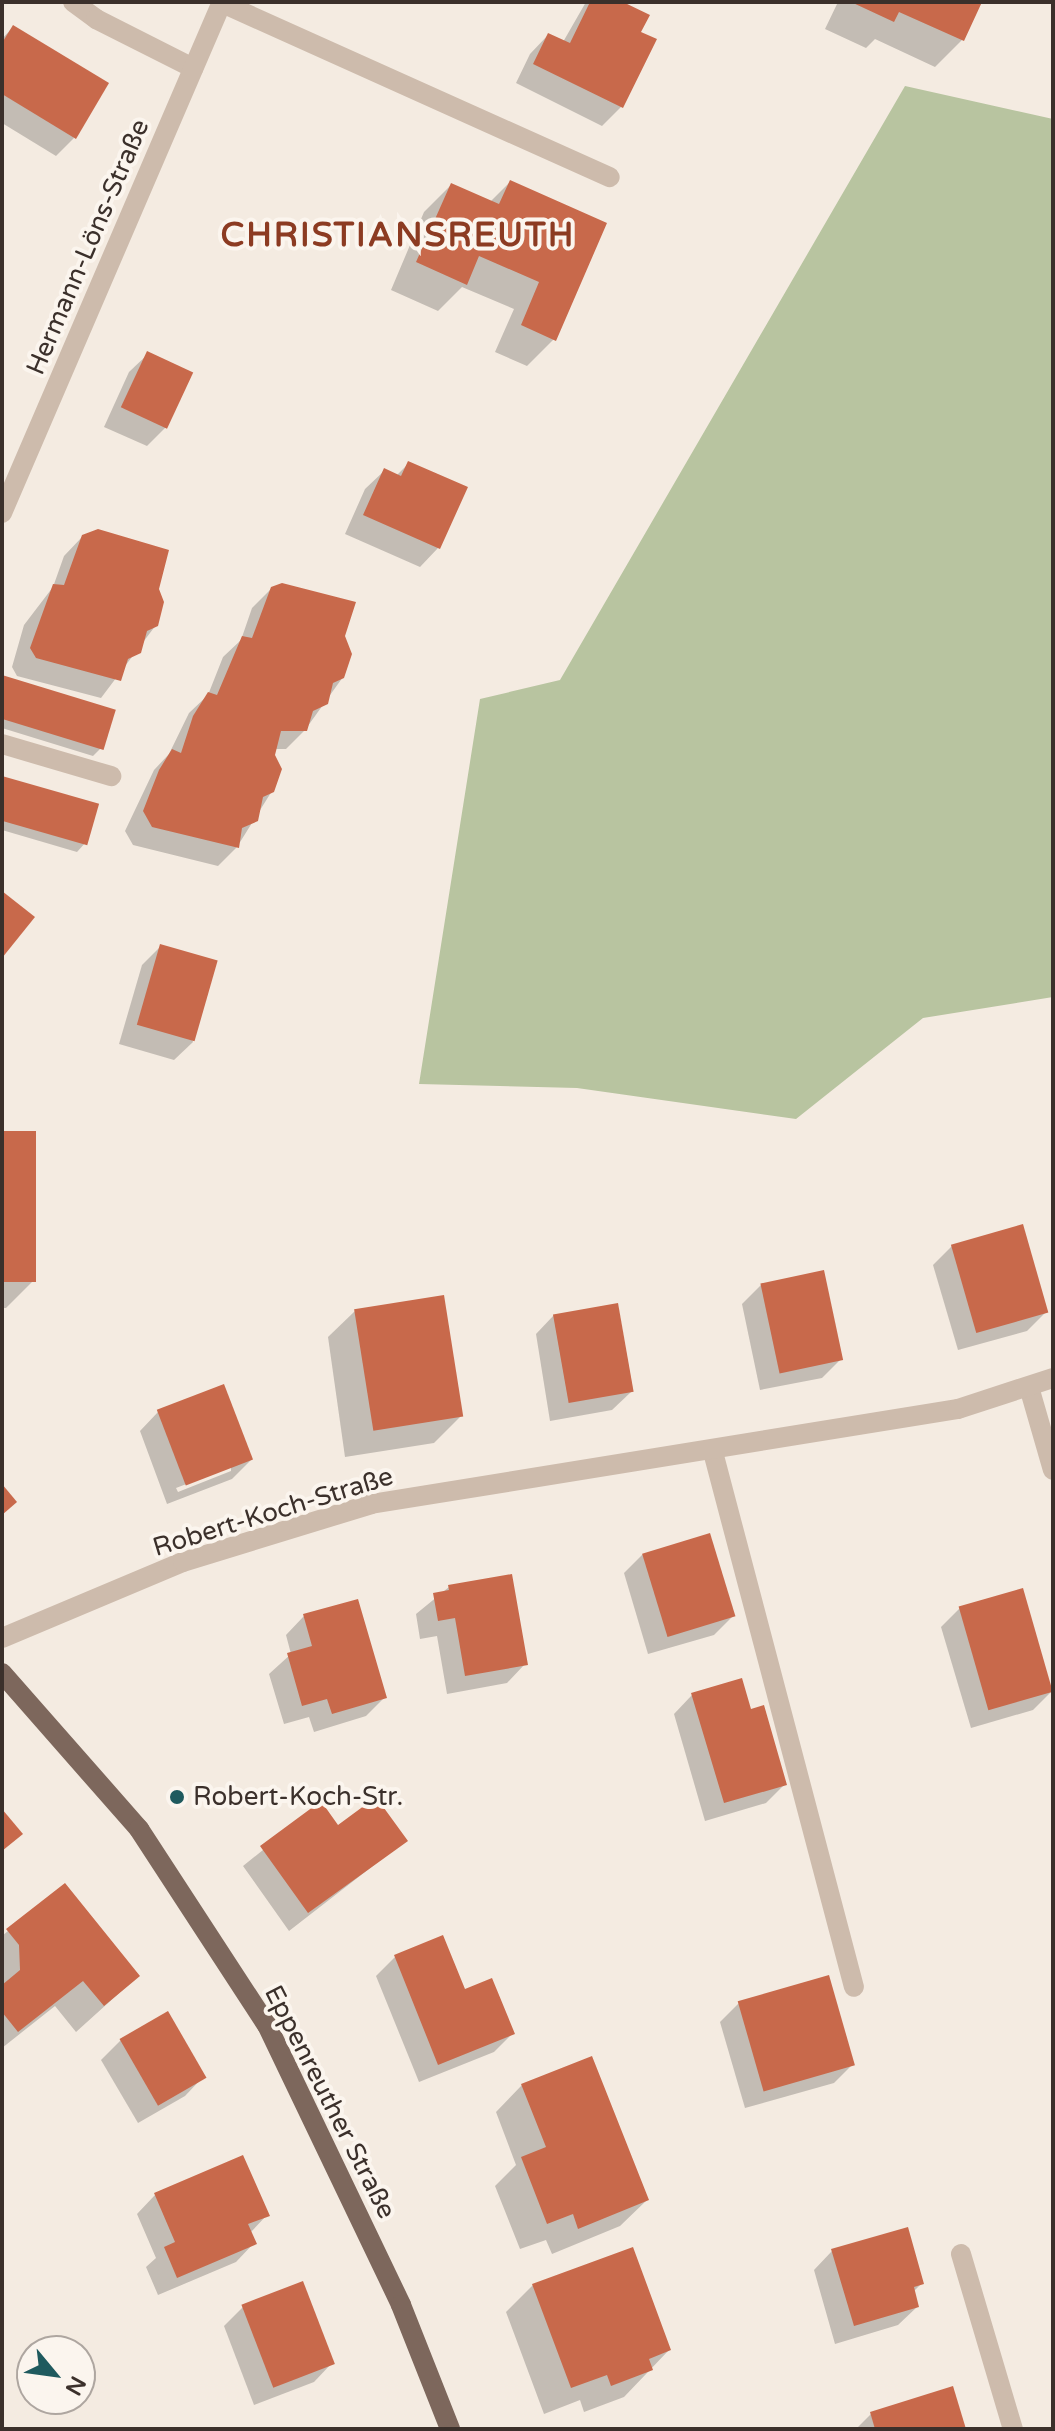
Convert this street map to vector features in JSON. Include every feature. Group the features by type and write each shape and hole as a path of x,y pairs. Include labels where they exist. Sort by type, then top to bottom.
{"main road":[{"name":"Eppenreuther Straße","path":"2,1673 139,1829 267,2025 401,2305 450,2429"}],"street":[{"path":"73,2 96,19 193,68"},
{"path":"222,2 610,177"},
{"name":"Hermann-Löns-Straße","path":"2,513 222,2"},
{"path":"2,744 111,776"},
{"name":"Robert-Koch-Straße","path":"2,1638 183,1562 371,1504 713,1452 958,1409 1053,1378"},
{"path":"1029,1387 1053,1470"},
{"path":"713,1452 854,1987"},
{"path":"961,2254 1013,2429"}],"green space":[{"path":"905,86 1053,119 1053,997 923,1018 796,1119 577,1088 419,1084 480,699 560,680"}],"building":[{"path":"590,2 623,2 650,15 641,32 657,39 623,108 533,64 548,33 570,43"},
{"path":"851,2 982,2 964,41 899,12 894,22"},
{"path":"13,25 109,83 76,139 2,94 2,43"},
{"path":"510,180 607,223 556,341 521,325 539,282 479,256 467,285 416,262 451,183 499,204"},
{"path":"147,351 193,373 167,429 121,407"},
{"path":"408,461 468,487 440,549 363,515 384,468 401,476"},
{"path":"98,529 169,550 159,589 164,602 158,626 147,631 141,653 128,659 121,681 36,658 30,648 53,584 64,585 82,535"},
{"path":"282,583 356,602 345,636 352,654 344,678 333,683 328,704 313,711 307,731 281,731 275,755 282,769 274,792 263,797 258,821 242,828 239,848 152,827 143,811 159,770 172,749 181,753 193,716 208,692 217,695 242,636 252,638 271,587"},
{"path":"2,675 116,710 104,750 2,719"},
{"path":"2,776 99,804 87,845 2,821"},
{"path":"2,891 35,917 2,958"},
{"path":"160,944 218,961 195,1041 137,1025"},
{"path":"2,1131 36,1131 36,1282 2,1282"},
{"path":"1023,1224 1048,1312 976,1333 951,1245"},
{"path":"824,1270 843,1360 780,1374 760,1284"},
{"path":"444,1295 463,1416 373,1431 354,1309"},
{"path":"618,1303 634,1392 569,1403 553,1314"},
{"path":"224,1384 253,1460 186,1485 157,1410"},
{"path":"2,1484 17,1502 2,1515"},
{"path":"710,1533 735,1616 668,1637 642,1554"},
{"path":"512,1574 528,1665 465,1676 455,1618 438,1621 433,1593 449,1590 448,1585"},
{"path":"1023,1588 1053,1692 988,1710 959,1606"},
{"path":"358,1599 387,1698 332,1714 327,1699 302,1706 287,1653 312,1646 303,1614"},
{"path":"742,1678 751,1709 764,1705 787,1785 724,1803 691,1693"},
{"path":"376,1797 408,1841 308,1913 260,1846 321,1801 338,1825"},
{"path":"2,1809 23,1834 2,1851"},
{"path":"65,1883 140,1976 104,2006 83,1981 18,2032 2,2012 2,1985 20,1970 19,1945 6,1929"},
{"path":"443,1935 465,1989 492,1978 515,2034 438,2065 394,1955"},
{"path":"829,1975 855,2065 764,2092 738,2001"},
{"path":"168,2011 206,2078 158,2106 120,2039"},
{"path":"592,2056 649,2200 578,2229 573,2214 547,2224 521,2157 546,2147 521,2084"},
{"path":"243,2155 270,2216 248,2224 257,2244 177,2278 164,2247 175,2242 154,2193"},
{"path":"908,2227 924,2284 914,2287 919,2307 854,2326 831,2249"},
{"path":"633,2247 671,2350 649,2359 653,2370 611,2386 607,2375 571,2388 532,2284"},
{"path":"303,2281 335,2364 273,2388 241,2305"},
{"path":"953,2386 966,2429 875,2429 870,2412"}],"place":[{"name":"Robert-Koch-Str.","path":"177,1797"}],"district":[{"name":"CHRISTIANSREUTH","path":"398,236"}]}
